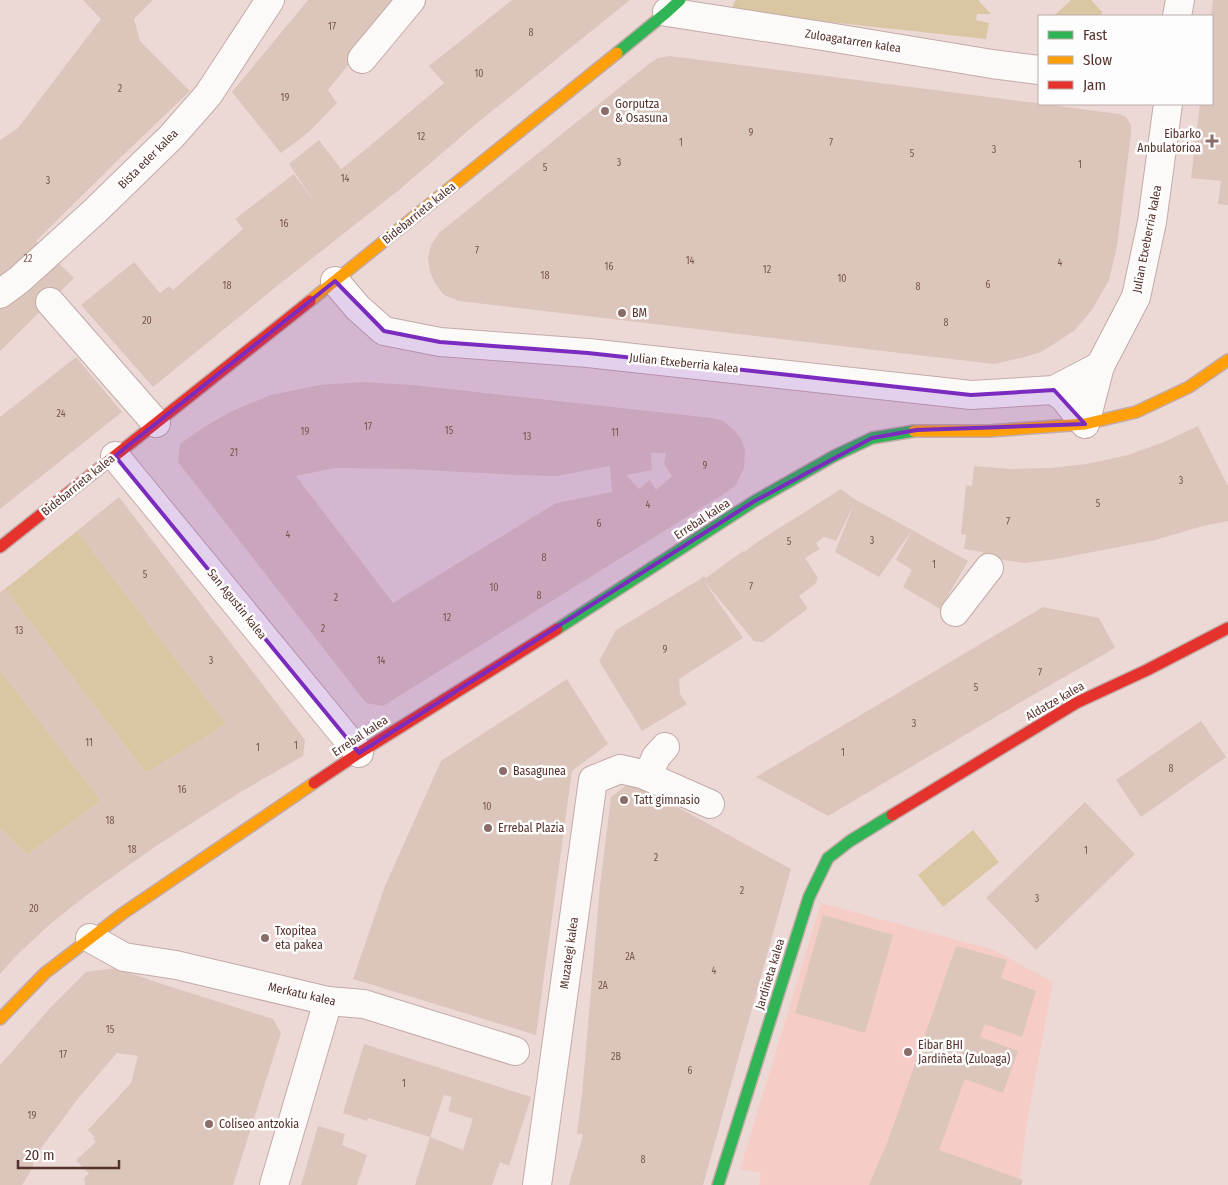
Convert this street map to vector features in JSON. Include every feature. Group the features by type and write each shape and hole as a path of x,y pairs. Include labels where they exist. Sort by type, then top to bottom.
{"street":[{"name":"Bista eder kalea","path":"0,294 19,280 95,211 171,137 208,95 270,0"},
{"path":"362,60 411,0"},
{"path":"1177,15 1180,0"},
{"name":"Zuloagatarren kalea","path":"674,6 829,37 1038,70"},
{"name":"Bidebarrieta kalea","path":"0,547 335,281 674,6"},
{"name":"Julian Etxeberria kalea","path":"1085,424 1100,366 1136,297 1152,222 1168,105"},
{"name":"Julian Etxeberria kalea","path":"335,281 358,308 384,331 440,342 588,353 971,395 1054,390 1100,366"},
{"path":"50,302 156,423"},
{"path":"1054,390 1064,398 1085,424 1136,412 1152,405 1189,387 1228,360"},
{"name":"Errebal kalea","path":"0,1019 45,974 122,914 359,753 753,502 834,456 872,438 917,430 989,431 1085,424"},
{"name":"San Agustin kalea","path":"115,456 359,753"},
{"path":"955,612 989,568"},
{"name":"Aldatze kalea","path":"902,808 1076,703 1147,670 1228,628"},
{"path":"648,776 656,757 665,747"},
{"name":"Muzategi kalea","path":"537,1185 593,780 620,769 648,776 710,804"},
{"name":"Jardiñeta kalea","path":"718,1185 809,897 828,858 850,841 902,808"},
{"name":"Merkatu kalea","path":"90,938 124,957 176,965 328,1001 364,1004 515,1051"},
{"path":"274,1185 328,1001"}],"highlighted area":[{"path":"335,281 384,331 440,342 588,353 971,395 1054,390 1085,424 917,430 872,438 753,502 359,753 115,456"}],"shaded area":[{"path":"736,0 978,0 991,14 977,14 976,20 989,23 986,39 737,12 733,9 733,4"},
{"path":"1071,0 1091,0 1102,12 1101,15 1055,15"},
{"path":"77,531 226,724 146,773 5,589"},
{"path":"0,670 101,801 27,855 0,828"},
{"path":"973,830 999,862 943,907 918,875"},
{"name":"Eibar BHI Jardiñeta (Zuloaga)","path":"821,903 994,950 1053,982 1027,1122 1019,1185 759,1185 761,1173 740,1169"}],"building":[{"path":"83,0 153,0 134,19 140,41 190,91 36,241 74,278 0,351 0,140 18,128 101,19"},
{"path":"308,0 400,0 328,90 337,103 309,132 281,153 232,92"},
{"path":"512,0 630,0 476,124 399,190 153,387 81,305 134,262 160,293 169,286 173,290 243,229 235,219 294,174 316,204 289,164 319,140 341,169 444,83 429,66"},
{"name":"Eibarko Anbulatorioa","path":"1213,0 1228,0 1228,205 1218,204 1221,181 1191,178 1200,105 1213,105 1213,15 1211,15"},
{"path":"670,56 1119,114 1126,117 1131,125 1131,134 1117,246 1109,280 1092,310 1075,330 1041,352 994,364 459,301 444,295 436,285 430,272 428,258 431,245 439,233 658,58"},
{"path":"76,357 122,412 0,509 0,417"},
{"path":"363,382 413,385 712,418 723,421 741,439 745,449 744,468 736,485 727,492 383,706 366,703 178,462 180,444 230,412 271,395 319,385","holes":["651,453 666,453 664,464 672,476 656,490 650,480 639,489 626,475 652,470","610,466 612,492 556,503 393,603 296,476 335,468 406,469 556,476"]},
{"path":"1198,426 1228,486 1228,521 1155,540 1025,563 982,557 983,552 964,549 966,535 961,534 966,485 972,486 974,466 1011,469 1050,468 1087,464 1128,455 1164,442"},
{"path":"841,489 856,500 894,520 968,561 940,609 903,587 912,570 896,560 912,530 879,577 835,552 854,504 836,541 824,537 816,543 820,550 805,558 818,578 815,584 799,596 807,609 763,642 754,641 704,581 743,638 679,679 680,694 687,704 642,731 599,661 616,630 702,577 706,578 743,551"},
{"path":"119,497 305,740 303,756 239,793 159,844 88,894 49,925 0,974 0,828 27,855 101,801 0,670 0,592 5,589 146,773 226,724 77,531"},
{"path":"1043,607 1099,618 1115,648 828,816 756,777"},
{"name":"Errebal Plazia","path":"567,679 608,744 572,771 536,1035 353,979 385,886 441,761"},
{"path":"1201,721 1226,757 1141,817 1116,780"},
{"path":"631,782 791,869 703,1185 569,1185 583,1135 577,1133 600,886 611,797"},
{"path":"1085,802 1135,854 1036,950 986,898"},
{"path":"823,915 893,935 865,1033 795,1013"},
{"path":"956,946 1007,960 1001,978 1036,991 1022,1037 985,1024 980,1037 1018,1051 1003,1093 965,1079 939,1150 1023,1180 1021,1185 869,1185 889,1138"},
{"path":"115,968 273,1019 281,1033 233,1185 85,1185 84,1178 89,1174 76,1160 96,1142 93,1138 95,1137 88,1130 131,1083 138,1056 117,1053 80,1096 33,1159 33,1167 22,1185 0,1185 0,1065 51,1007 86,972"},
{"path":"364,1044 531,1097 509,1166 500,1162 492,1185 415,1185 430,1137 368,1118 367,1121 343,1113","holes":["444,1095 452,1097 448,1111 473,1119 463,1150 430,1137"]},
{"path":"318,1126 345,1134 342,1145 367,1155 357,1185 301,1185"}],"traffic: fast":[{"path":"617,53 680,0"},
{"path":"557,629 753,502 834,456 872,438 914,431"},
{"path":"718,1185 809,897 828,858 850,841 892,815"}],"traffic: slow":[{"path":"310,301 617,53"},
{"path":"914,431 989,431 1085,424 1136,412 1189,387 1228,360"},
{"path":"0,1019 45,973 122,914 314,783"}],"traffic: jam":[{"path":"0,547 310,301"},
{"path":"892,815 1076,703 1147,670 1228,628"},
{"path":"314,783 557,629"}],"place":[{"name":"Gorputza & Osasuna","path":"605,111"},
{"name":"Eibarko Anbulatorioa","path":"1212,141"},
{"name":"BM","path":"622,313"},
{"name":"Basagunea","path":"503,771"},
{"name":"Tatt gimnasio","path":"624,800"},
{"name":"Errebal Plazia","path":"488,828"},
{"name":"Txopitea eta pakea","path":"265,938"},
{"name":"Eibar BHI Jardiñeta (Zuloaga)","path":"908,1052"},
{"name":"Coliseo antzokia","path":"209,1124"}]}
